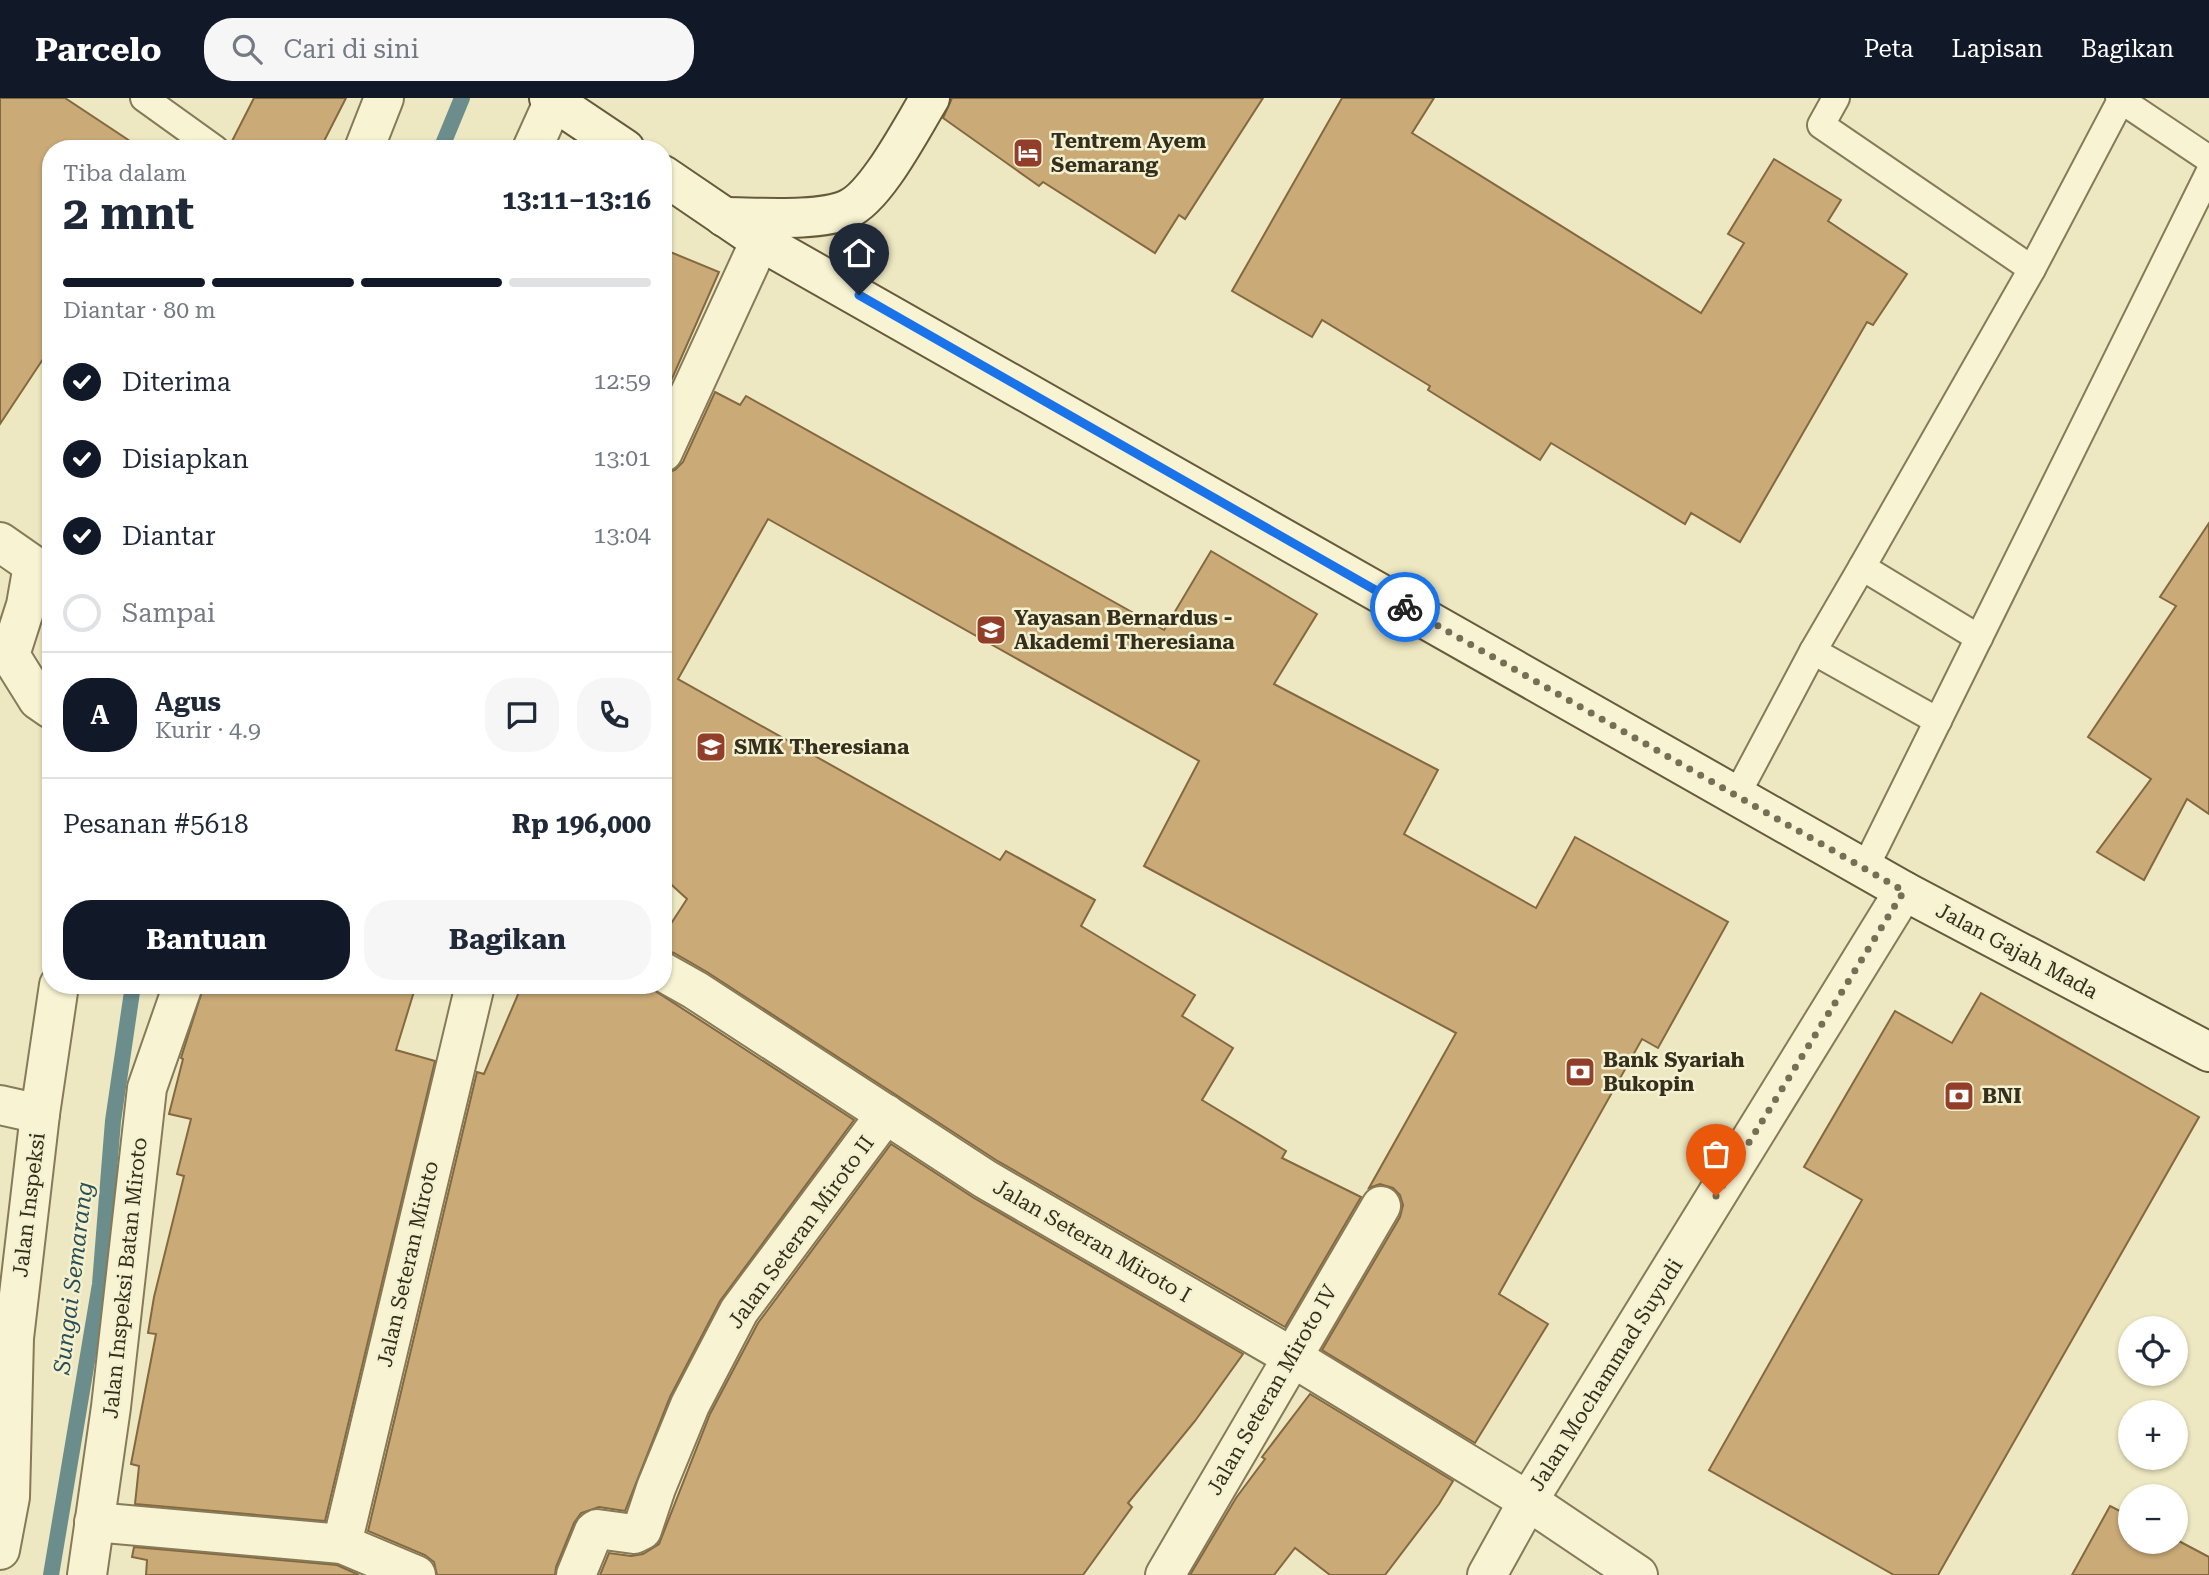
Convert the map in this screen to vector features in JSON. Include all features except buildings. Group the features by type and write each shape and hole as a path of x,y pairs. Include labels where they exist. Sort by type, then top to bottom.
{"street":[{"path":"368,140 384,98"},
{"path":"724,217 815,216 844,211 854,206 874,187 930,98"},
{"path":"536,140 553,99 612,140"},
{"name":"Jalan Gajah Mada","path":"672,181 760,241 1736,796 1904,891 2209,1052"},
{"path":"672,432 760,241"},
{"path":"0,542 33,565 26,605 10,655 42,703"},
{"name":"Jalan Mochammad Suyudi","path":"1487,1575 1528,1501 1904,891"},
{"name":"Jalan Seteran Miroto I","path":"672,977 985,1179 1292,1357 1528,1501 1638,1575"},
{"name":"Jalan Inspeksi","path":"0,1550 14,1338 40,1114 58,994"},
{"name":"Jalan Inspeksi Batan Miroto","path":"87,1575 111,1407 147,1088 180,994"},
{"name":"Jalan Seteran Miroto","path":"342,1544 473,994"},
{"path":"0,1105 40,1114"},
{"name":"Jalan Seteran Miroto II","path":"576,1575 594,1531 597,1529 634,1534 642,1530 690,1405 739,1311 886,1114"},
{"name":"Jalan Seteran Miroto IV","path":"1165,1575 1381,1206"},
{"path":"94,1522 342,1544 416,1575"}],"lane":[{"path":"145,98 203,140"},
{"path":"1836,98 1821,125 2032,269"},
{"path":"1736,796 1813,651 2032,269 2120,99 2209,159"},
{"path":"1865,868 2209,173"},
{"path":"1862,567 1979,638"},
{"path":"1813,651 1938,721"}],"waterway":[{"name":"Sungai Semarang","path":"445,140 462,98"},
{"name":"Sungai Semarang","path":"51,1575 100,1284 113,1121 132,994"}],"way so far":[{"path":"1405,607 1904,891 1716,1196"}],"place":[{"name":"Tentrem Ayem Semarang","path":"1028,153"},
{"name":"Yayasan Bernardus - Akademi Theresiana","path":"991,630"},
{"name":"SMK Theresiana","path":"711,747"},
{"name":"Bank Syariah Bukopin","path":"1580,1072"},
{"name":"BNI","path":"1959,1096"}],"route":[{"path":"859,295 1405,607"}]}
